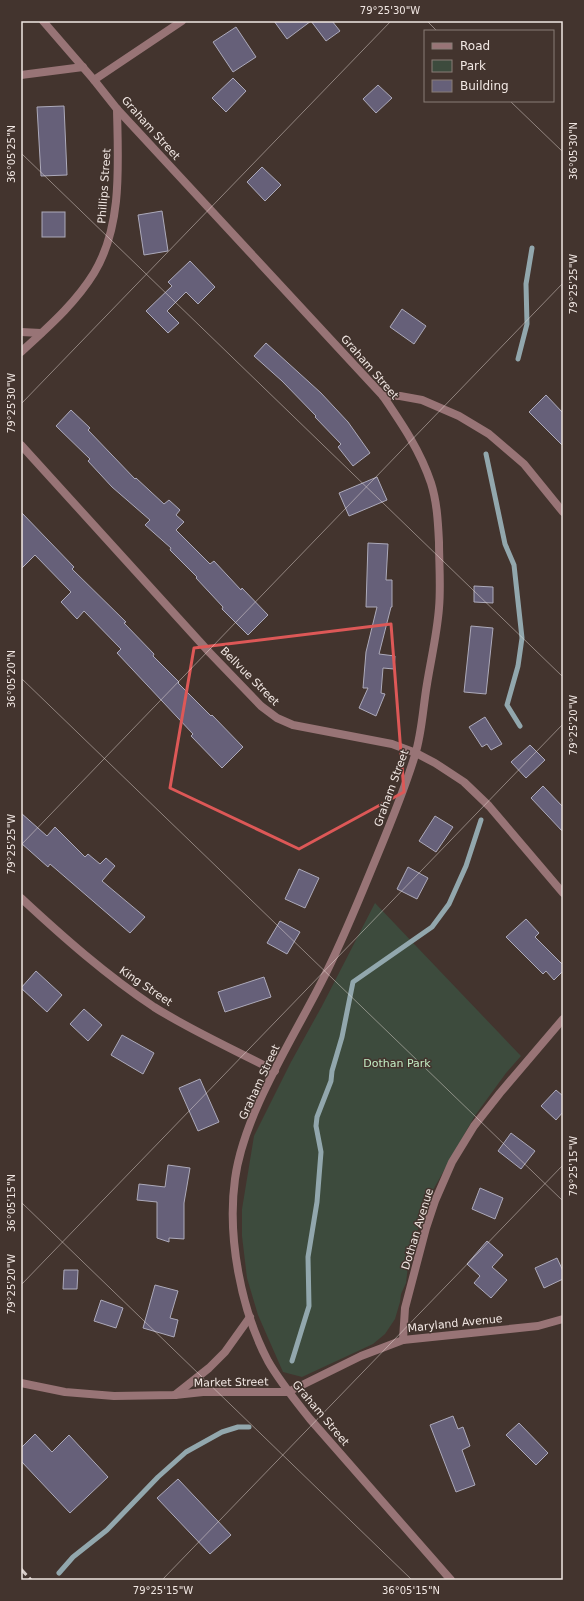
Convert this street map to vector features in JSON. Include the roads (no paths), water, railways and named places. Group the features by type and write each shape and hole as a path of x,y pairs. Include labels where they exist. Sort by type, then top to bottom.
{"street":[{"name":"Graham Street","path":"43,21 118,109 383,396 410,435 420,454 432,485 438,517 440,577 439,608 416,753 388,828 347,928 253,1118 241,1154 235,1179 232,1215 238,1267 250,1317 268,1360 288,1392 451,1580"},
{"path":"94,80 182,21"},
{"path":"21,75 83,67"},
{"name":"Phillips Street","path":"21,352 68,307 94,274 103,255 111,231 116,202 118,109"},
{"path":"21,332 41,333"},
{"path":"383,396 400,396 422,400 459,416 489,434 524,464 563,512"},
{"name":"Bellvue Street","path":"21,445 210,653 261,706 277,718 293,725 373,740 416,753 435,763 464,782 484,801 563,893"},
{"name":"King Street","path":"21,898 99,967 155,1007 275,1071"},
{"name":"Dothan Avenue","path":"403,1340 405,1308 426,1228 435,1201 452,1162 474,1126 563,1019"},
{"path":"175,1394 193,1382 225,1352 250,1317"},
{"name":"Maryland Avenue","path":"288,1392 361,1356 403,1340 538,1326 563,1320"},
{"name":"Market Street","path":"21,1383 65,1392 114,1396 203,1392 288,1392"}],"waterway":[{"path":"518,359 527,324 526,284 532,248"},
{"path":"486,454 505,544 514,565 522,638 518,666 507,705 520,726"},
{"path":"292,1361 309,1306 308,1257 317,1202 321,1152 316,1126 317,1117 331,1081 353,982 432,927 449,904 466,866 481,820"},
{"path":"59,1573 73,1557 107,1530 158,1477 186,1452 222,1432 238,1427 249,1427"}],"railway":[{"path":"21,1569 31,1580"}],"park label":[{"name":"Dothan Park","path":"397,1063"}]}
